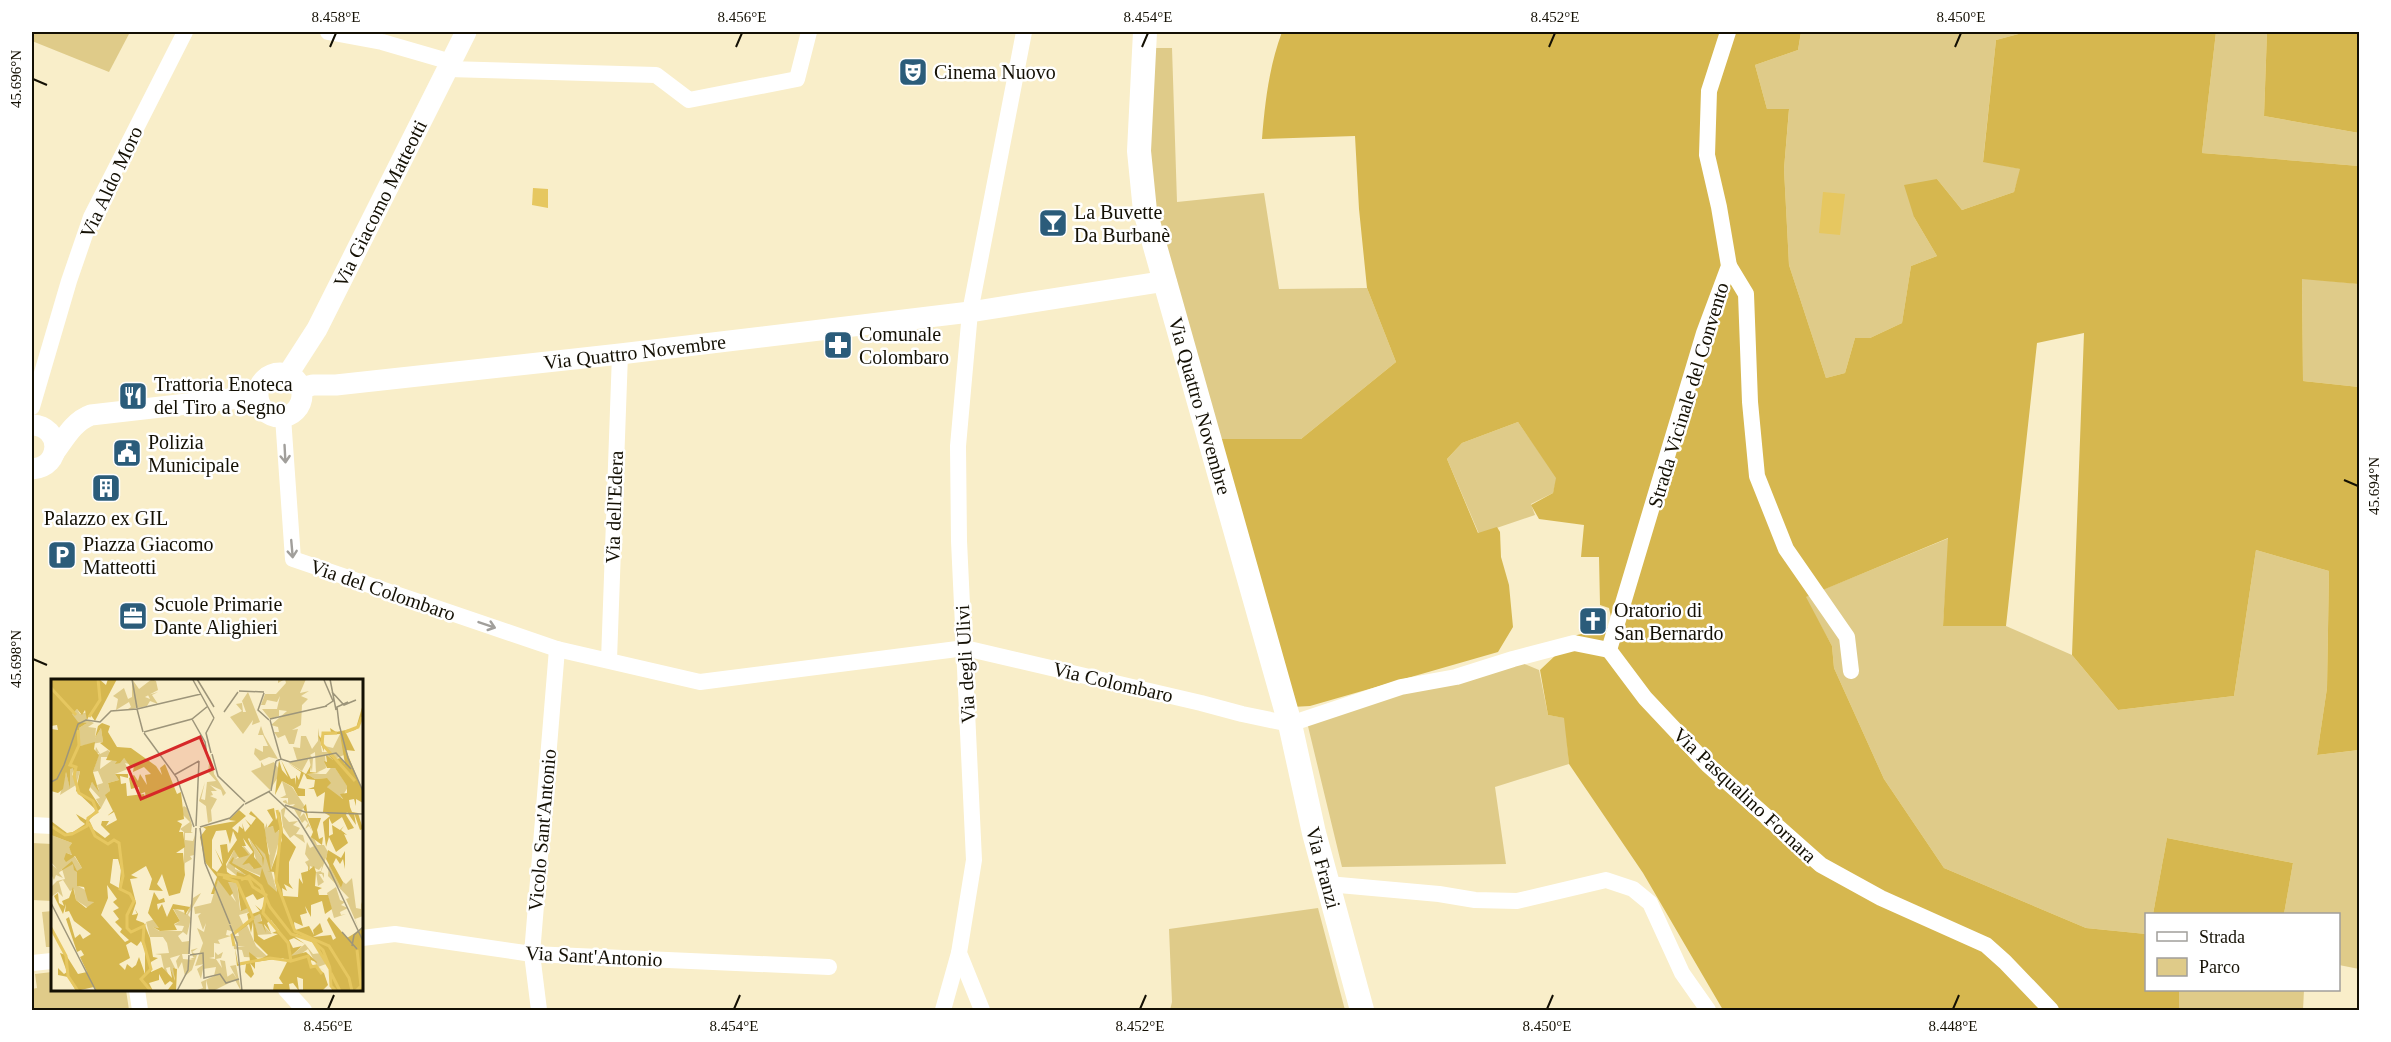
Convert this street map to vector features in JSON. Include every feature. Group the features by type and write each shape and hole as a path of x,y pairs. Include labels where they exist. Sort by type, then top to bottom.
{"main road":[{"path":"1145,32 1139,151 1146,211 1166,281"},
{"name":"Via Quattro Novembre","path":"1166,281 1290,724"},
{"name":"Via Franzi","path":"1290,724 1314,833 1362,1011"}],"street":[{"name":"Via Aldo Moro","path":"32,407 69,281 91,217 185,32"},
{"path":"328,32 382,42 449,65 657,75 689,100 797,79 809,32"},
{"name":"Via Giacomo Matteotti","path":"295,381 317,329 466,32"},
{"path":"970,312 1024,32"},
{"name":"Strada Vicinale del Convento","path":"1609,650 1704,333 1729,266 1707,155 1709,91 1728,32"},
{"path":"1729,266 1746,294 1750,402 1757,476 1786,549 1847,637 1851,671"},
{"name":"Via Quattro Novembre","path":"295,381 313,385 336,385 620,354 970,312 1166,281"},
{"name":"Via degli Ulivi","path":"943,1011 959,953 974,860 959,541 958,446 970,312"},
{"name":"Via dell'Edera","path":"609,660 620,354"},
{"path":"273,373 295,381 302,394 295,412 283,417 275,417 263,410 257,396 258,388 267,376 273,373"},
{"path":"34,471 48,463 74,425 82,418 91,415 257,396"},
{"path":"37,426 67,415 77,413 91,415"},
{"name":"Via del Colombaro","path":"283,417 293,560 557,649 609,660"},
{"path":"37,426 48,431 54,441 54,453"},
{"path":"1290,724 1401,687 1456,678 1513,659 1574,643 1609,650"},
{"name":"Via Colombaro","path":"609,660 700,682 965,648 1290,724"},
{"name":"Vicolo Sant'Antonio","path":"539,1011 532,954 557,649"},
{"name":"Via Pasqualino Fornara","path":"1609,650 1645,698 1708,765 1821,865 1881,898 1986,945 2051,1011"},
{"path":"32,825 51,826"},
{"path":"1328,884 1438,894 1475,900 1517,901 1606,880 1633,889 1650,903 1682,972 1708,1011"},
{"name":"Via Sant'Antonio","path":"363,938 395,934 532,954 829,967"},
{"path":"959,953 982,1011"},
{"path":"32,963 51,961"},
{"path":"137,991 140,1011"},
{"path":"287,991 304,1011"}],"green space":[{"path":"32,32 130,32 109,72 32,41"},
{"path":"1801,32 2026,32 1996,40 1983,161 2021,169 2014,192 1962,210 1937,179 1914,217 1937,256 1911,266 1902,323 1870,338 1855,338 1845,373 1826,378 1789,265 1784,169 1789,110 1767,109 1755,65 1798,50"},
{"path":"2216,32 2267,32 2264,116 2359,133 2359,166 2202,153"},
{"path":"1150,48 1172,48 1177,202 1264,193 1279,289 1367,288 1396,362 1301,439 1219,439 1151,208"},
{"path":"2302,278 2359,284 2359,387 2303,381"},
{"path":"1518,422 1557,478 1553,493 1531,504 1535,515 1479,534 1447,459 1462,443"},
{"path":"1949,538 1943,626 2006,626 2072,655 2118,710 2234,696 2256,550 2329,571 2327,688 2317,755 2359,750 2359,969 2340,965 2340,913 2284,913 2293,863 2167,838 2153,913 2145,913 2145,934 2086,928 1944,868 1884,779 1834,668 1832,646 1805,597"},
{"path":"1513,659 1539,670 1548,715 1565,718 1569,764 1495,787 1506,864 1342,867 1306,718"},
{"path":"32,843 51,844 51,901 32,900"},
{"path":"1318,908 1345,1010 1170,1010 1172,1002 1169,929"},
{"path":"51,911 51,947 46,947 42,912"},
{"path":"51,972 51,991 126,991 129,1010 32,1010 32,989 37,988 35,974"},
{"path":"2179,991 2304,991 2303,1010 2179,1010"}],"shaded area":[{"path":"1282,32 1801,32 1798,50 1755,65 1767,109 1789,109 1784,169 1789,265 1826,378 1845,373 1855,338 1870,338 1902,323 1911,266 1937,256 1914,217 1904,185 1937,179 1962,210 2014,192 2020,169 1983,162 1996,40 2026,32 2216,32 2202,153 2359,166 2358,284 2302,279 2303,381 2359,387 2359,750 2317,755 2327,688 2329,571 2256,550 2234,696 2118,710 2072,655 2084,333 2037,343 2006,626 1943,626 1948,538 1806,597 1832,646 1834,668 1884,779 1944,868 2086,928 2145,934 2145,991 2179,991 2179,1010 1723,1010 1643,873 1569,764 1564,718 1548,715 1540,670 1577,635 1613,626 1609,608 1600,605 1599,557 1581,557 1584,525 1539,519 1531,505 1553,493 1556,478 1518,422 1462,443 1447,459 1478,533 1497,527 1500,532 1501,557 1509,585 1513,627 1498,652 1310,706 1292,707 1219,439 1301,439 1396,362 1367,288 1355,136 1262,139 1268,85"},
{"path":"2267,32 2359,32 2359,133 2264,116"},
{"path":"533,188 548,189 548,208 532,205"},
{"path":"1823,192 1845,194 1840,235 1819,233"},
{"path":"2167,838 2293,863 2284,913 2153,913"}],"place":[{"name":"Cinema Nuovo","path":"913,72"},
{"name":"La Buvette Da Burbanè","path":"1053,223"},
{"name":"Comunale Colombaro","path":"838,345"},
{"name":"Trattoria Enoteca del Tiro a Segno","path":"133,396"},
{"name":"Polizia Municipale","path":"127,453"},
{"name":"Palazzo ex GIL","path":"106,488"},
{"name":"Piazza Giacomo Matteotti","path":"62,555"},
{"name":"Scuole Primarie Dante Alighieri","path":"133,616"},
{"name":"Oratorio di San Bernardo","path":"1593,621"}]}
